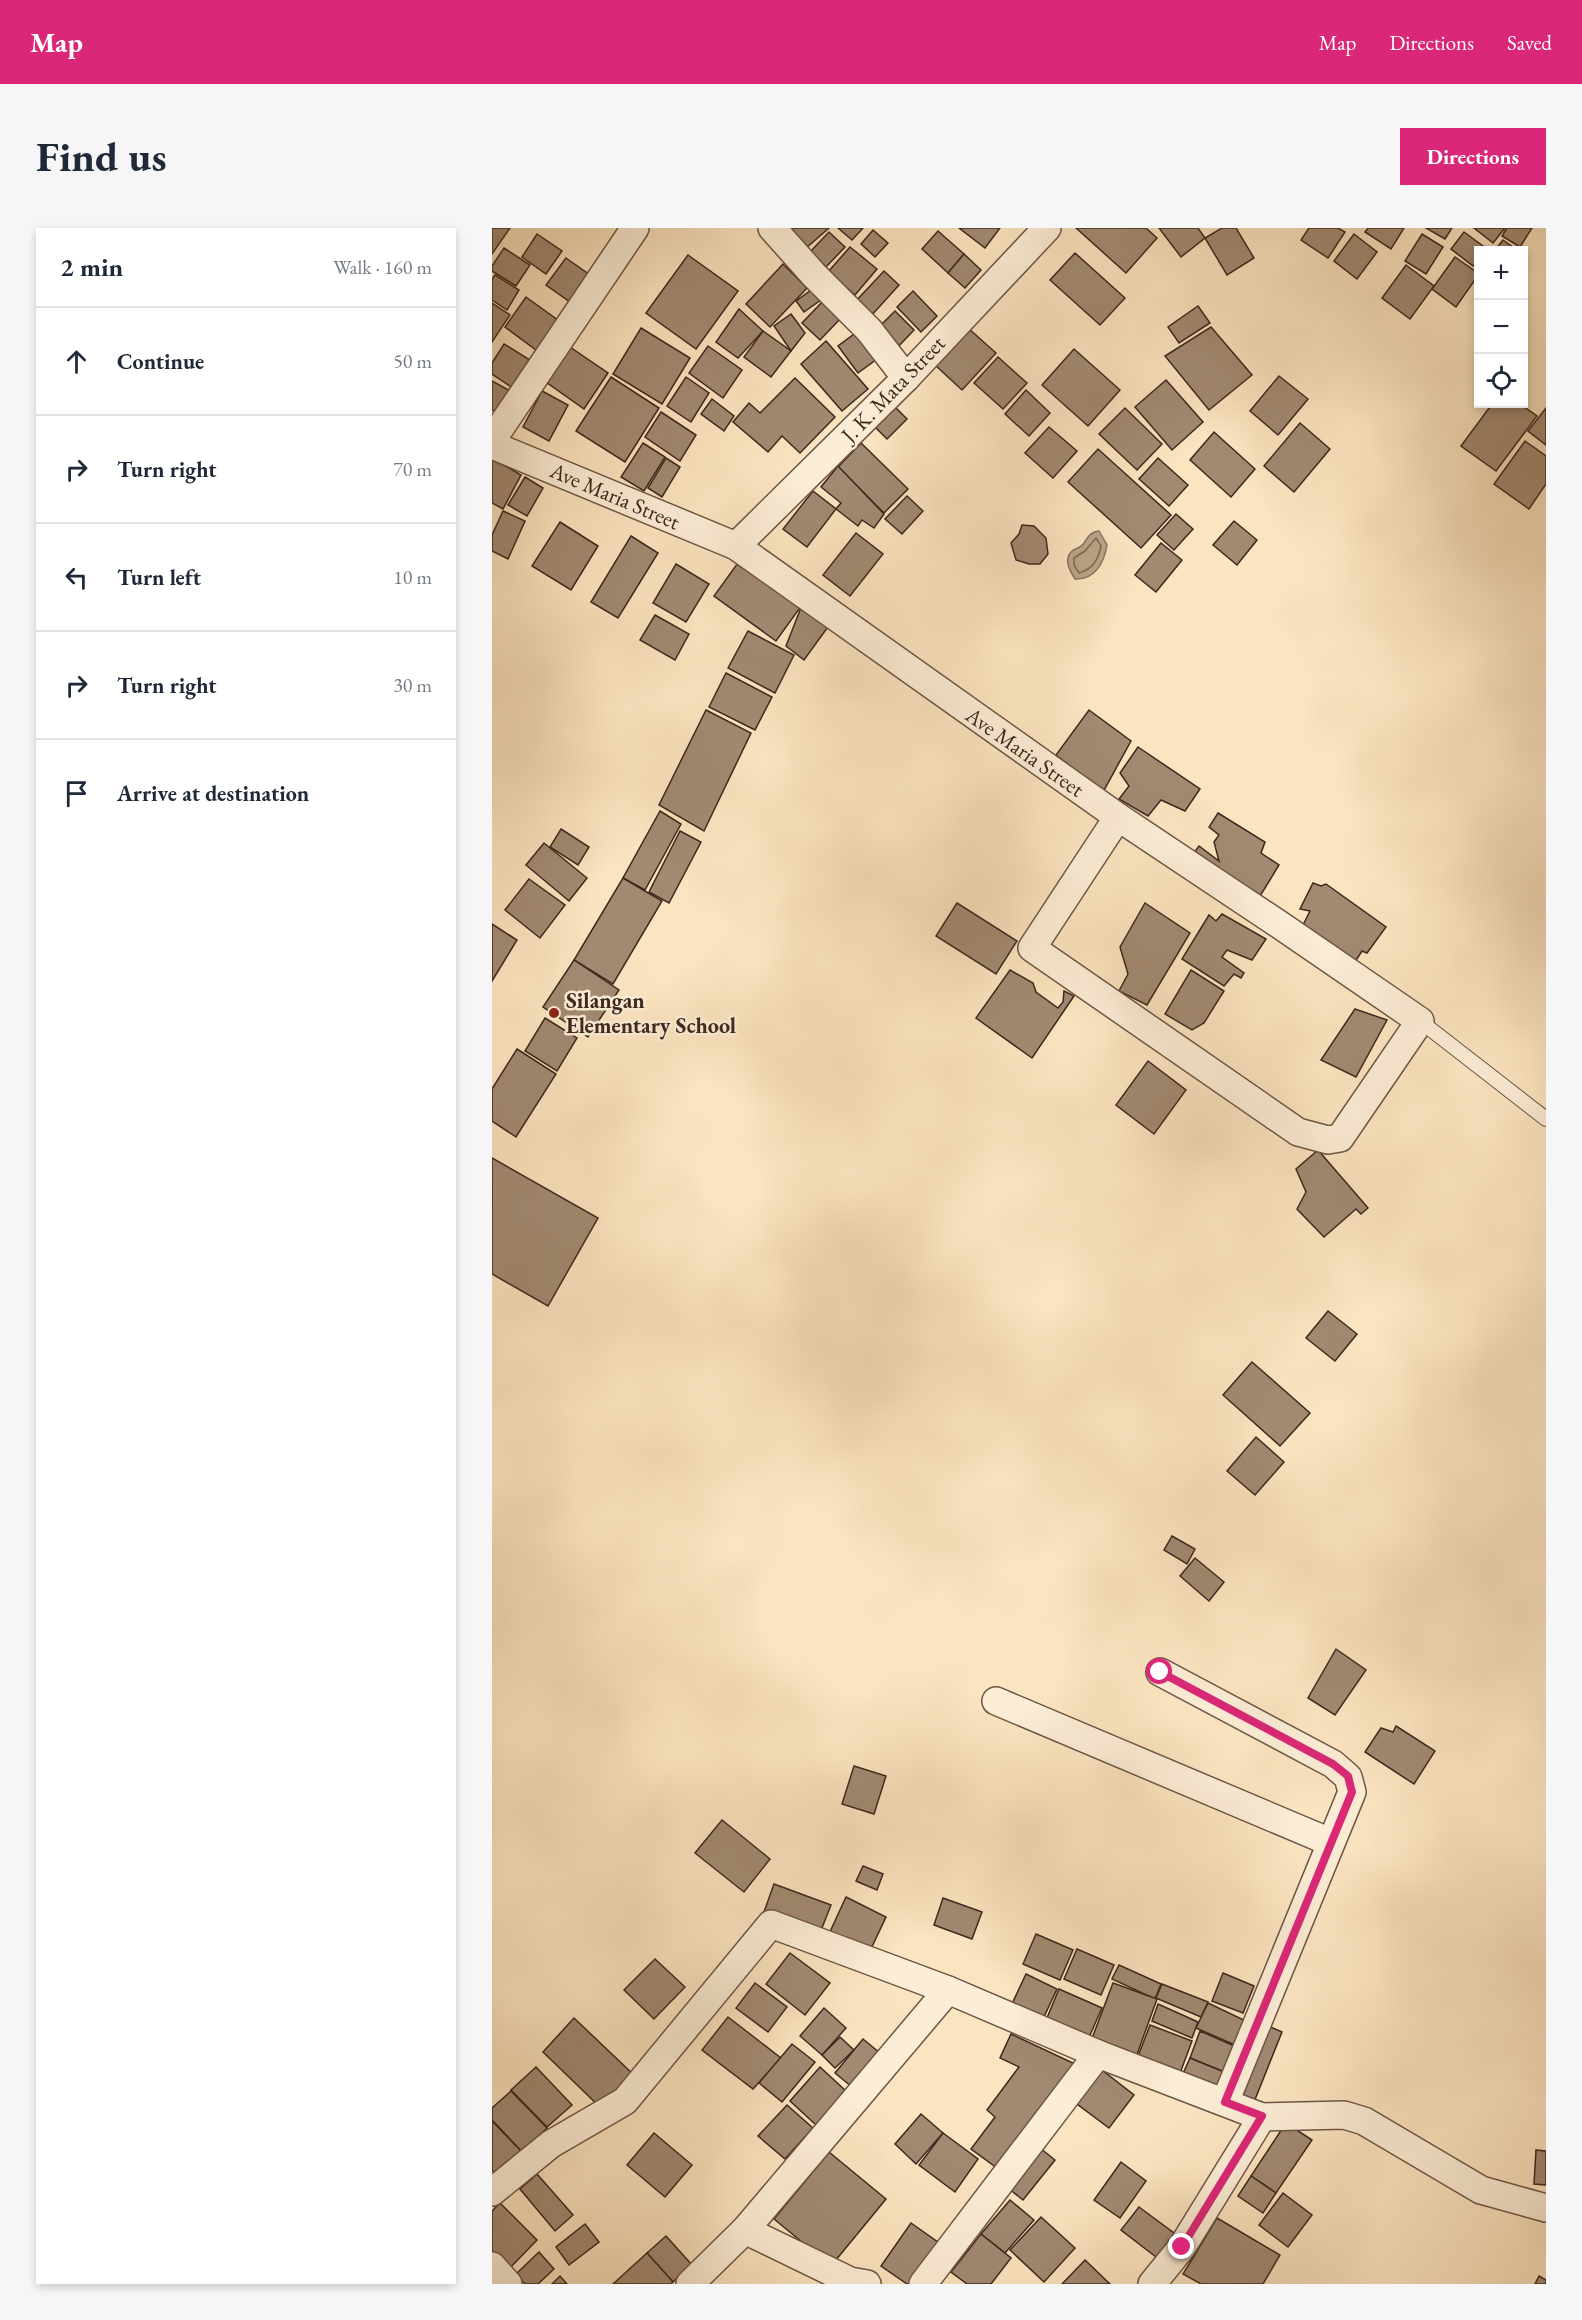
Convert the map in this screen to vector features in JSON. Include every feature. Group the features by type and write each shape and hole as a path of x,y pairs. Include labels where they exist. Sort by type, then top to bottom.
{"street":[{"path":"492,440 634,228"},
{"path":"772,228 814,275 869,330 906,378"},
{"name":"J. K. Mata Street","path":"736,546 906,378 1047,228"},
{"name":"Ave Maria Street","path":"492,445 736,546 1118,817 1420,1021"},
{"path":"1118,817 1032,948 1298,1132 1328,1140 1340,1138 1420,1021"},
{"path":"1160,1672 1333,1764 1348,1776 1352,1792 1225,2102"},
{"path":"996,1701 1330,1842"},
{"path":"492,2192 551,2144 625,2101 771,1924 948,1990 1098,2054 1262,2116 1344,2115 1364,2121 1481,2190 1546,2208"},
{"path":"690,2284 745,2230 948,1990"},
{"path":"923,2284 1098,2054"},
{"path":"1152,2284 1182,2247 1262,2116"},
{"path":"745,2230 849,2281 867,2284"},
{"path":"492,2266 508,2284"}],"lane":[{"path":"1420,1021 1546,1119"}],"water":[{"path":"1099,531 1107,545 1101,564 1088,577 1075,579 1068,565 1069,554 1081,546 1092,533"}],"building":[{"path":"492,228 510,228 492,254"},
{"path":"787,228 829,228 805,249"},
{"path":"838,228 863,228 852,240"},
{"path":"959,228 1000,228 985,248"},
{"path":"1076,228 1146,228 1157,238 1126,273"},
{"path":"1159,228 1198,228 1205,238 1181,257"},
{"path":"1222,228 1236,228 1254,258 1227,275 1205,238"},
{"path":"1309,228 1338,228 1345,232 1328,258 1301,240"},
{"path":"1368,228 1404,228 1391,249 1365,232"},
{"path":"1426,228 1452,228 1445,239"},
{"path":"1474,228 1505,228 1493,243"},
{"path":"1507,228 1532,228 1521,246 1502,236"},
{"path":"873,230 888,243 875,257 861,244"},
{"path":"938,231 964,254 948,273 922,249"},
{"path":"829,232 845,247 826,267 810,252"},
{"path":"1464,232 1483,246 1474,246 1473,266 1451,249"},
{"path":"537,234 562,251 546,274 522,257"},
{"path":"1354,234 1377,252 1357,279 1334,261"},
{"path":"1422,234 1443,247 1426,274 1405,261"},
{"path":"1503,240 1511,246 1498,246"},
{"path":"850,247 877,269 855,295 828,272"},
{"path":"504,248 530,265 516,286 492,271 492,266"},
{"path":"1075,253 1125,298 1100,325 1050,280"},
{"path":"964,254 981,270 965,288 948,273"},
{"path":"688,255 738,291 696,349 646,313"},
{"path":"1455,257 1474,270 1474,281 1456,307 1432,289"},
{"path":"566,258 590,275 570,302 546,285"},
{"path":"783,264 807,288 770,327 746,304"},
{"path":"1406,265 1434,286 1410,319 1382,298"},
{"path":"884,271 899,285 871,316 855,302"},
{"path":"495,275 519,290 507,310 492,300 492,279"},
{"path":"814,288 822,299 804,312 796,301"},
{"path":"913,291 937,316 921,332 897,307"},
{"path":"526,297 566,326 544,356 505,327"},
{"path":"823,301 841,318 820,340 802,323"},
{"path":"492,303 510,315 492,342"},
{"path":"1198,306 1210,323 1179,343 1168,327"},
{"path":"739,309 763,331 738,358 716,342"},
{"path":"895,311 914,330 895,350 875,331"},
{"path":"791,314 805,333 791,351 774,326"},
{"path":"1211,327 1252,375 1209,410 1165,356"},
{"path":"641,328 690,358 662,404 613,374"},
{"path":"968,328 996,353 962,390 935,365"},
{"path":"861,329 881,356 858,373 838,346"},
{"path":"763,331 791,351 771,377 744,357"},
{"path":"826,341 868,389 842,411 801,364"},
{"path":"504,344 538,365 520,393 492,374 492,363"},
{"path":"708,346 742,370 723,398 689,373"},
{"path":"570,347 608,373 584,409 546,382"},
{"path":"1074,349 1120,390 1088,426 1042,385"},
{"path":"998,357 1027,383 1003,409 974,383"},
{"path":"1279,376 1308,399 1278,435 1250,411"},
{"path":"611,377 659,408 625,462 576,431"},
{"path":"686,377 709,393 691,422 667,406"},
{"path":"795,378 835,417 800,453 782,436 768,452 733,422 749,403 760,413"},
{"path":"1166,380 1203,422 1172,450 1135,407"},
{"path":"492,381 512,392 501,414 492,410"},
{"path":"1026,390 1050,413 1029,436 1005,414"},
{"path":"542,391 568,405 549,441 523,427"},
{"path":"712,399 734,416 724,431 701,414"},
{"path":"892,404 907,419 887,439 872,424"},
{"path":"1125,408 1162,444 1137,470 1099,434"},
{"path":"1489,408 1526,408 1537,416 1496,471 1461,446"},
{"path":"1546,408 1546,445 1528,431"},
{"path":"661,412 696,435 680,461 645,437"},
{"path":"1300,423 1330,449 1294,492 1264,466"},
{"path":"1049,427 1077,451 1053,478 1025,453"},
{"path":"1214,432 1255,469 1231,497 1190,460"},
{"path":"1525,441 1546,456 1546,484 1529,509 1494,484"},
{"path":"643,443 665,457 644,491 621,477"},
{"path":"861,443 908,489 884,513 838,467"},
{"path":"1098,449 1171,515 1141,548 1068,482"},
{"path":"492,458 521,475 503,509 492,503"},
{"path":"666,458 680,467 662,497 648,488"},
{"path":"1158,458 1188,485 1169,506 1139,479"},
{"path":"838,466 884,514 874,528 862,520 858,526 836,509 841,503 821,487"},
{"path":"525,477 543,488 527,516 508,505"},
{"path":"813,491 836,509 807,547 783,529"},
{"path":"907,496 923,511 902,534 885,519"},
{"path":"503,511 525,521 508,559 492,551 492,535"},
{"path":"1176,514 1193,529 1174,550 1157,535"},
{"path":"1234,521 1257,540 1237,565 1213,545"},
{"path":"560,522 598,546 571,590 532,566"},
{"path":"1022,525 1034,526 1046,538 1048,554 1040,564 1029,564 1016,560 1011,543 1019,534"},
{"path":"856,533 883,554 850,596 823,575"},
{"path":"631,536 658,553 618,618 591,602"},
{"path":"1161,543 1182,560 1156,592 1135,575"},
{"path":"740,560 802,605 776,641 714,596"},
{"path":"676,564 709,584 686,622 653,603"},
{"path":"802,605 833,620 804,660 786,646"},
{"path":"655,615 689,634 675,660 640,640"},
{"path":"748,631 794,655 775,693 728,668"},
{"path":"726,673 772,697 755,730 709,707"},
{"path":"706,710 751,733 704,831 659,805"},
{"path":"1089,710 1131,741 1103,792 1056,755"},
{"path":"1138,747 1200,789 1185,811 1161,800 1148,816 1119,799 1129,786 1120,773"},
{"path":"660,811 681,824 645,890 623,878"},
{"path":"1218,813 1265,842 1261,853 1279,865 1257,901 1193,854 1199,846 1219,861 1214,842 1219,835 1209,827"},
{"path":"561,829 589,847 578,865 550,847"},
{"path":"680,831 701,842 669,903 649,892"},
{"path":"544,843 587,878 569,901 526,865"},
{"path":"623,878 662,901 613,984 574,960"},
{"path":"529,879 565,905 540,938 505,910"},
{"path":"1313,883 1321,886 1326,884 1386,927 1367,953 1362,951 1353,965 1301,929 1310,911 1300,909"},
{"path":"957,903 1017,941 996,974 936,936"},
{"path":"1145,903 1190,933 1147,1005 1119,991 1128,974 1120,947"},
{"path":"1222,914 1266,939 1252,960 1227,950 1222,957 1244,973 1241,978 1234,974 1224,986 1182,959 1209,915 1216,921"},
{"path":"492,924 517,940 492,981"},
{"path":"574,960 619,990 588,1037 543,1007"},
{"path":"1010,970 1033,983 1036,992 1058,1008 1063,1002 1064,991 1074,996 1032,1058 976,1018"},
{"path":"1191,970 1224,991 1204,1023 1192,1030 1165,1014"},
{"path":"1355,1009 1387,1020 1356,1077 1321,1060"},
{"path":"545,1018 577,1038 557,1071 525,1051"},
{"path":"517,1049 556,1074 516,1137 492,1121 492,1089"},
{"path":"1148,1061 1186,1090 1154,1134 1116,1105"},
{"path":"1318,1150 1368,1208 1361,1214 1356,1209 1324,1237 1297,1209 1306,1192 1296,1169"},
{"path":"492,1158 598,1218 548,1306 492,1274"},
{"path":"1328,1311 1357,1334 1335,1361 1306,1338"},
{"path":"1252,1362 1310,1413 1280,1446 1223,1395"},
{"path":"1256,1437 1284,1462 1255,1495 1227,1471"},
{"path":"1172,1536 1195,1549 1187,1564 1164,1550"},
{"path":"1195,1558 1224,1582 1209,1601 1180,1576"},
{"path":"1336,1649 1366,1670 1335,1715 1308,1698"},
{"path":"1396,1726 1435,1751 1414,1784 1365,1752 1381,1728 1393,1732"},
{"path":"854,1766 886,1776 874,1814 842,1804"},
{"path":"722,1820 770,1859 744,1892 695,1853"},
{"path":"863,1866 883,1874 877,1890 856,1881"},
{"path":"774,1884 831,1905 820,1933 764,1912"},
{"path":"846,1897 886,1917 869,1953 829,1934"},
{"path":"943,1898 982,1912 972,1939 934,1925"},
{"path":"1036,1934 1073,1950 1060,1980 1023,1964"},
{"path":"1077,1949 1114,1965 1101,1995 1064,1979"},
{"path":"790,1953 830,1983 805,2015 766,1984"},
{"path":"655,1959 685,1987 654,2019 624,1990"},
{"path":"1119,1965 1161,1984 1155,1999 1112,1979"},
{"path":"1223,1973 1254,1986 1243,2013 1212,2001"},
{"path":"1026,1974 1057,1989 1042,2021 1011,2006"},
{"path":"755,1983 787,2007 768,2032 736,2008"},
{"path":"1113,1983 1157,1999 1136,2057 1091,2041"},
{"path":"1162,1984 1208,2002 1201,2017 1156,1998"},
{"path":"1059,1989 1102,2008 1086,2044 1044,2025"},
{"path":"1208,2003 1246,2021 1235,2045 1196,2028"},
{"path":"1158,2004 1198,2022 1192,2038 1152,2021"},
{"path":"824,2008 846,2028 822,2055 800,2036"},
{"path":"728,2017 781,2058 753,2089 702,2050"},
{"path":"574,2018 636,2077 604,2111 543,2052"},
{"path":"1150,2025 1192,2041 1179,2076 1137,2059"},
{"path":"1266,2025 1282,2032 1254,2102 1238,2095"},
{"path":"1200,2031 1239,2048 1229,2074 1190,2058"},
{"path":"1011,2034 1075,2064 997,2168 971,2149 995,2117 987,2110 1019,2067 1000,2058"},
{"path":"840,2037 854,2050 835,2068 822,2055"},
{"path":"863,2039 880,2053 852,2087 835,2073"},
{"path":"792,2044 815,2062 782,2102 759,2083"},
{"path":"1190,2058 1229,2074 1220,2094 1181,2078"},
{"path":"536,2067 572,2105 547,2127 511,2090"},
{"path":"820,2067 846,2091 816,2125 790,2101"},
{"path":"1102,2070 1134,2095 1109,2128 1077,2104"},
{"path":"511,2091 547,2128 522,2152 492,2120 492,2108"},
{"path":"787,2105 813,2128 785,2159 758,2136"},
{"path":"921,2114 943,2133 916,2164 895,2144"},
{"path":"492,2121 521,2151 497,2175 492,2170"},
{"path":"1286,2123 1312,2140 1276,2193 1251,2176"},
{"path":"654,2133 692,2165 665,2197 627,2165"},
{"path":"943,2133 978,2159 955,2192 919,2165"},
{"path":"1040,2148 1055,2160 1023,2200 1008,2188"},
{"path":"1536,2150 1546,2151 1546,2185 1534,2184"},
{"path":"829,2152 886,2199 831,2266 774,2219"},
{"path":"1121,2162 1146,2181 1120,2218 1094,2200"},
{"path":"537,2174 573,2215 555,2231 520,2189"},
{"path":"1251,2176 1276,2193 1263,2213 1238,2196"},
{"path":"1283,2193 1312,2215 1288,2247 1259,2225"},
{"path":"1010,2200 1034,2220 1005,2253 981,2234"},
{"path":"500,2203 537,2240 508,2270 492,2255 492,2211"},
{"path":"1139,2207 1178,2236 1160,2260 1121,2230"},
{"path":"1041,2217 1075,2248 1044,2282 1010,2250"},
{"path":"1217,2218 1280,2255 1263,2284 1201,2284 1183,2274"},
{"path":"911,2223 942,2245 915,2284 907,2284 881,2266"},
{"path":"585,2224 599,2242 569,2265 556,2247"},
{"path":"981,2234 1011,2258 991,2284 967,2284 951,2272"},
{"path":"666,2236 692,2265 673,2282 647,2253"},
{"path":"539,2252 554,2269 538,2284 525,2284 516,2274"},
{"path":"647,2253 673,2282 671,2284 613,2284"},
{"path":"1085,2260 1110,2284 1062,2284"},
{"path":"560,2276 567,2284 552,2284"},
{"path":"1539,2276 1546,2280 1546,2284 1535,2284"}],"place":[{"name":"Silangan Elementary School","path":"554,1013"}],"route":[{"path":"1160,1672 1333,1764 1348,1776 1352,1792 1225,2102 1262,2116 1182,2247"}]}
